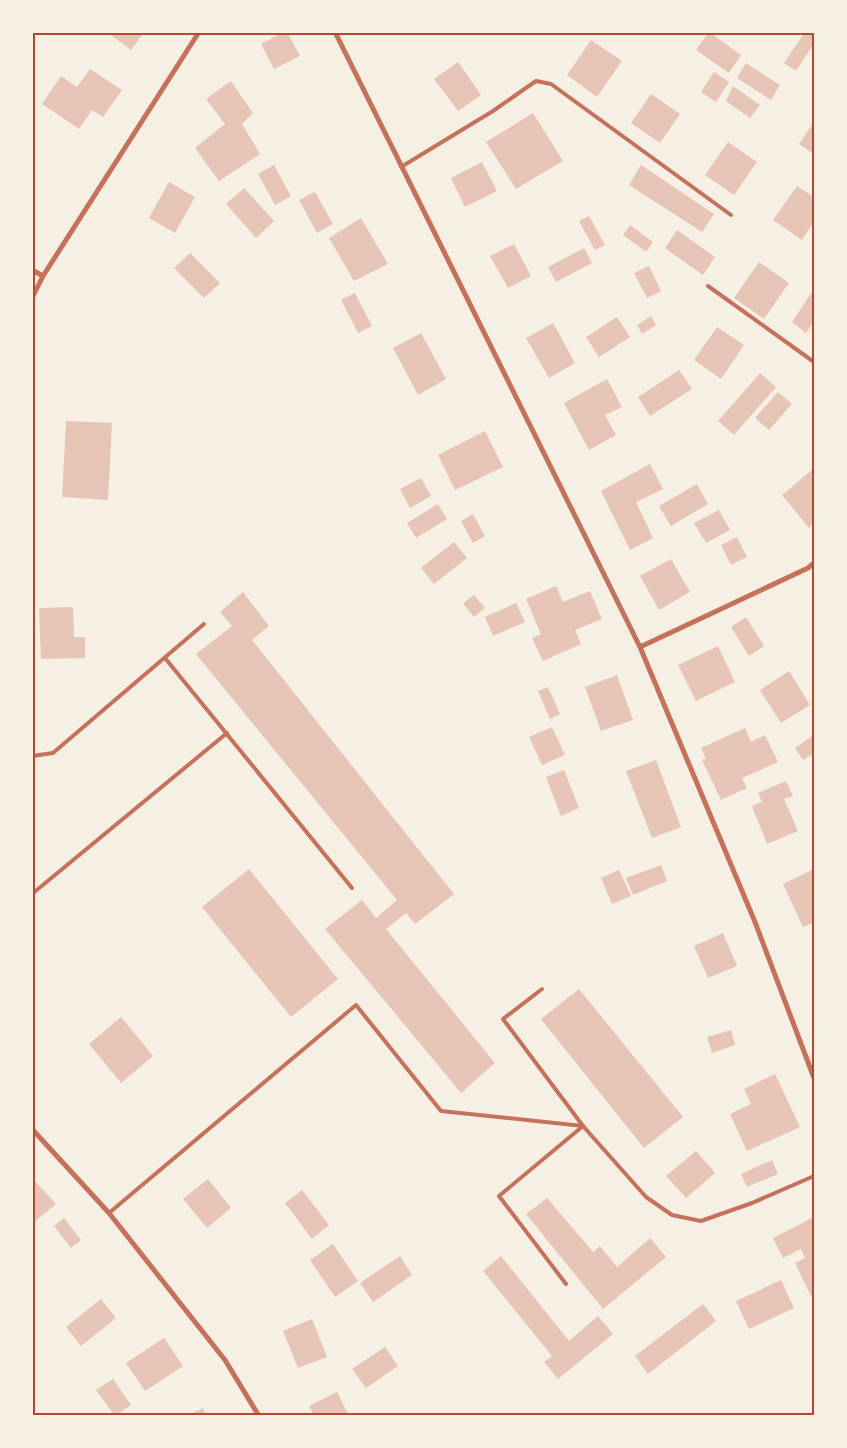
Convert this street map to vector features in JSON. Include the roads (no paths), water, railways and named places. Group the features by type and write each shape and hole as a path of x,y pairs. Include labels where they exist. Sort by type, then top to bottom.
{"street":[{"path":"32,298 43,276 198,32"},
{"path":"335,32 640,647 755,922 814,1078"},
{"path":"32,270 43,276"},
{"path":"640,647 808,568 814,563"},
{"path":"32,1128 109,1213 225,1360 259,1416"}],"lane":[{"path":"402,167 493,111 536,81 551,84 731,215"},
{"path":"708,286 814,362"},
{"path":"32,756 53,753 204,624"},
{"path":"165,658 352,888"},
{"path":"32,894 227,733"},
{"path":"542,989 503,1018 582,1126 646,1197 672,1215 701,1221 752,1203 814,1176"},
{"path":"109,1213 356,1006 441,1111 582,1126"},
{"path":"566,1284 498,1196 582,1126"}]}
